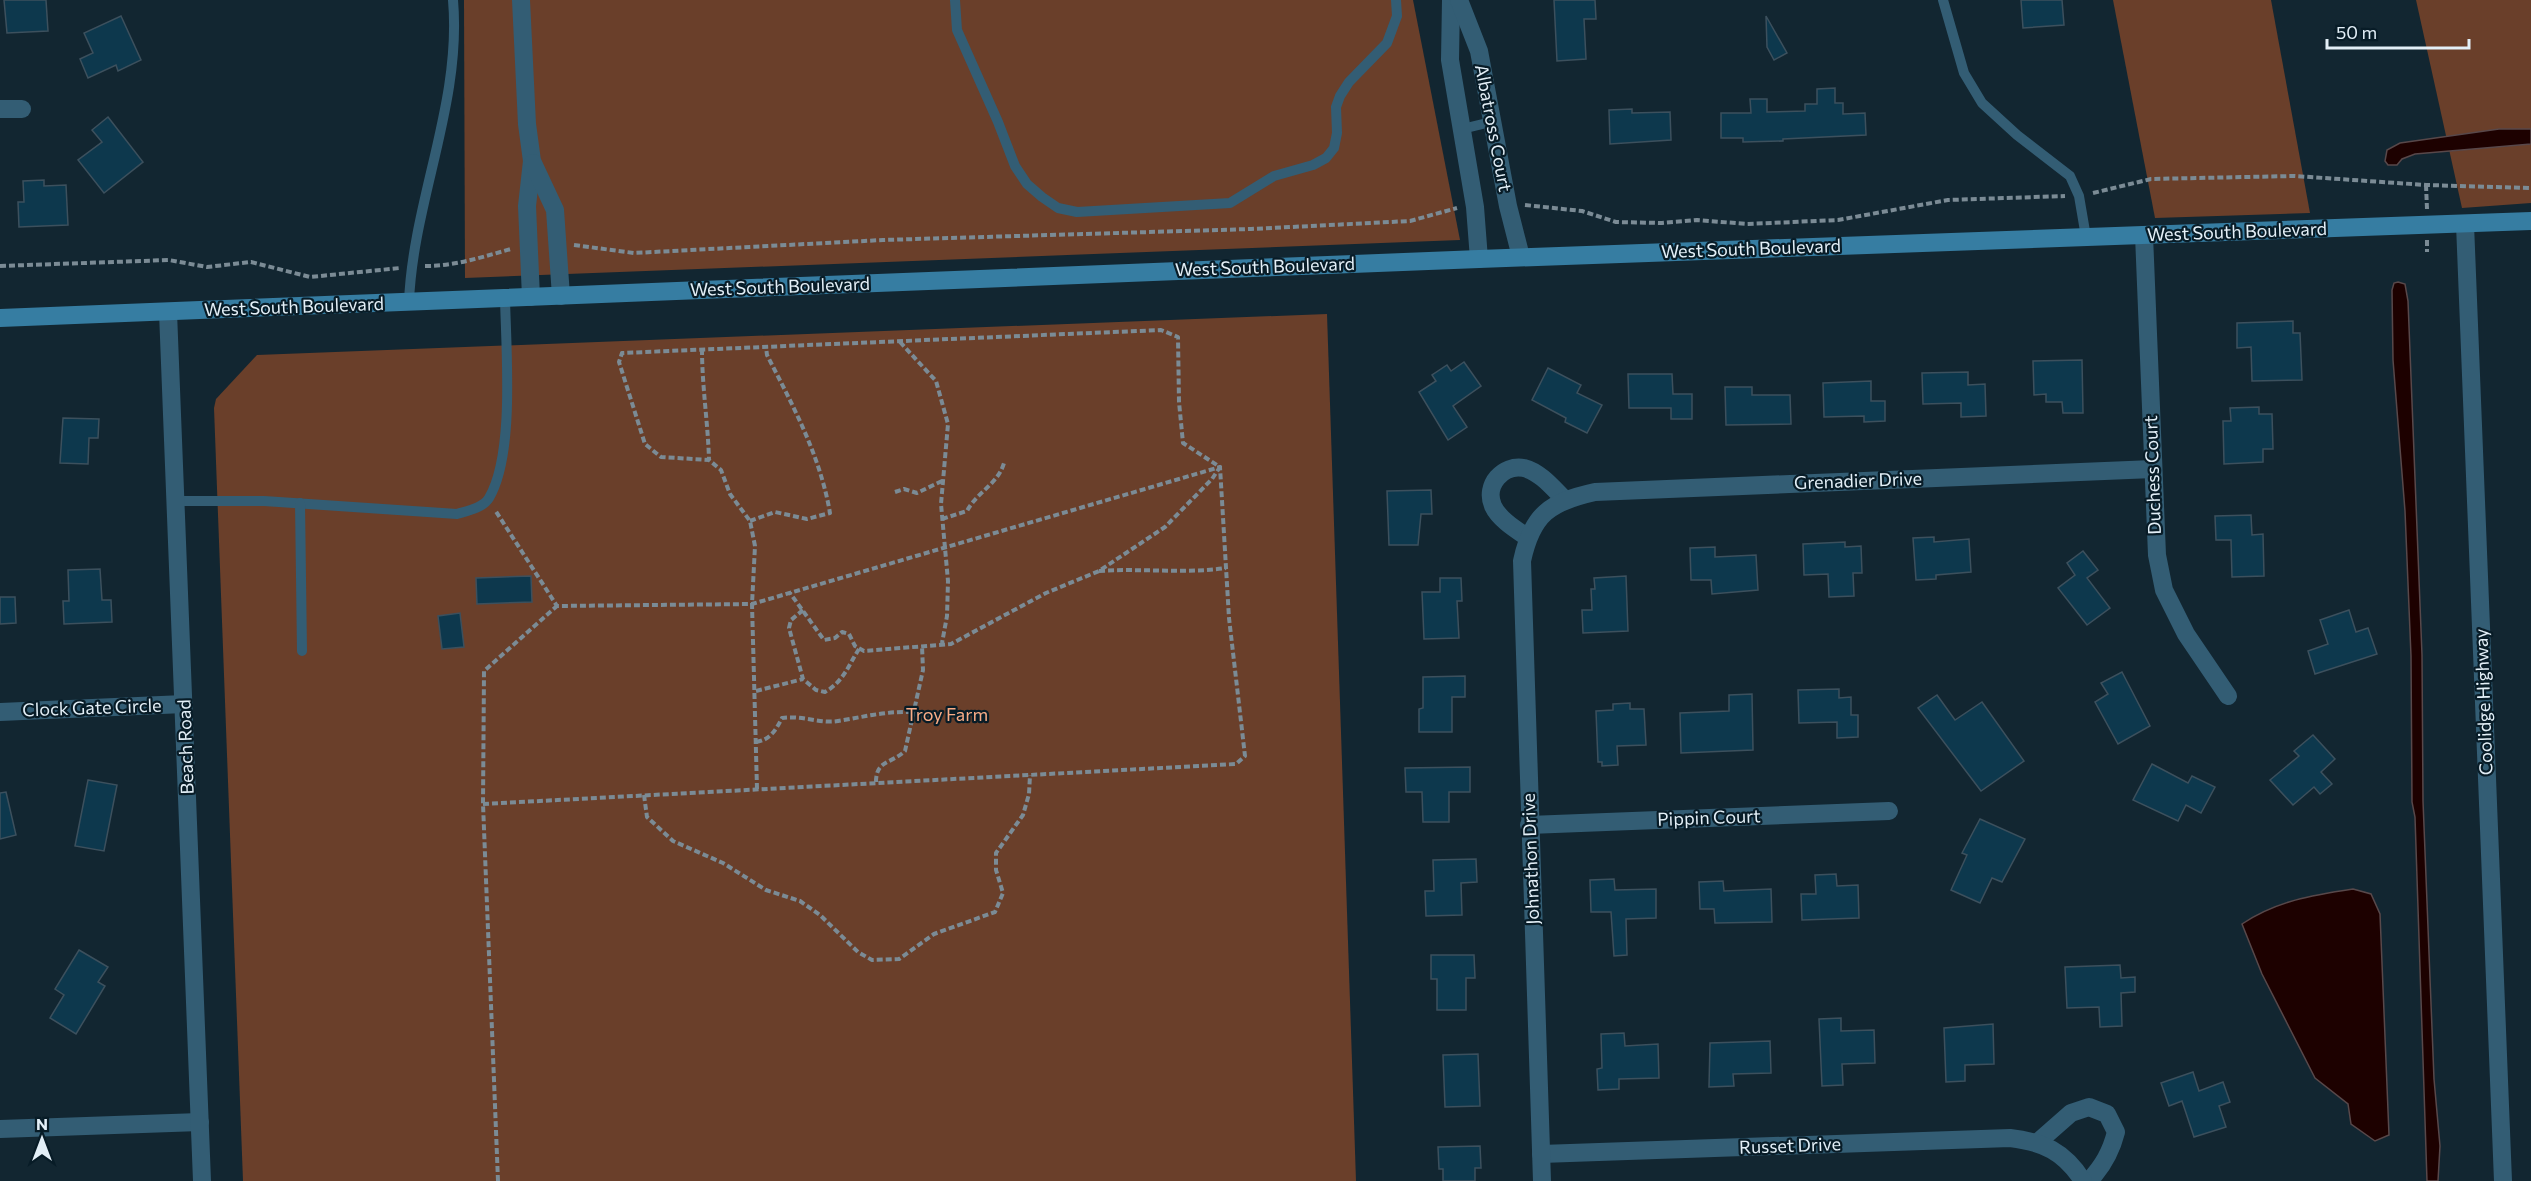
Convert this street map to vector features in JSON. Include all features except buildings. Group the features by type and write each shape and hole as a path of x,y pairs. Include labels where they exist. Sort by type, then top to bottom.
{"main road":[{"name":"West South Boulevard","path":"0,318 1521,257 2531,221"}],"street":[{"path":"521,0 527,124 532,161 527,206 531,297"},
{"name":"Albatross Court","path":"1451,0 1450,60 1475,207 1479,259"},
{"name":"Albatross Court","path":"1459,0 1479,51 1491,122 1521,257"},
{"path":"0,109 22,109"},
{"path":"532,161 555,210 561,296"},
{"name":"Coolidge Highway","path":"2465,224 2503,1181"},
{"name":"Duchess Court","path":"2144,235 2157,555 2164,590 2186,634 2228,696"},
{"name":"Beach Road","path":"168,312 202,1181"},
{"path":"1527,537 1508,524 1493,506 1490,490 1497,476 1513,467 1526,468 1543,478 1564,499"},
{"name":"Grenadier Drive","path":"1540,517 1564,499 1607,491 2153,470"},
{"name":"Johnathon Drive","path":"1540,517 1527,537 1522,561 1542,1181"},
{"name":"Clock Gate Circle","path":"0,712 184,704"},
{"name":"Pippin Court","path":"1530,825 1889,811"},
{"path":"2038,1142 2071,1113 2089,1107 2107,1114 2116,1132 2111,1150 2101,1168 2089,1181"},
{"path":"0,1129 200,1122"},
{"name":"Russet Drive","path":"1541,1154 2010,1138 2038,1142 2054,1151 2077,1172 2083,1181"}],"lane":[{"path":"409,302 410,267 443,118 454,41 453,0"},
{"path":"955,0 957,30 999,122 1015,166 1027,184 1042,197 1058,208 1077,212 1230,203 1274,176 1313,165 1326,158 1334,148 1337,133 1336,107 1340,96 1349,82 1387,43 1397,16 1396,0"},
{"path":"1942,0 1964,73 1982,103 2017,135 2070,176 2079,196 2086,237"},
{"path":"1462,129 1491,122"},
{"path":"177,501 211,499 300,503 457,514 474,509 488,499 502,458 507,420 505,298"},
{"path":"300,503 302,651"}],"path":[{"path":"1531,206 1582,212 1616,222 1662,223 1697,220 1747,224 1838,220 1948,200 2079,196 2151,179 2295,176 2426,186 2531,188"},
{"path":"2426,186 2427,206"},
{"path":"581,247 646,253 884,240 1251,229 1410,221 1455,208"},
{"path":"0,266 169,260 207,267 251,262 297,276 310,277 410,267 453,266 475,257 522,247"},
{"path":"757,789 752,604 755,546 750,521 730,495 721,470 710,460 661,458 645,444 619,362 622,353 1161,330 1178,337 1179,402 1183,442 1220,467"},
{"path":"900,341 936,381 948,424 942,519 948,581 947,616 942,643"},
{"path":"750,521 776,512 807,519 830,513 825,486 810,441 766,355 766,347"},
{"path":"702,349 702,396 708,426 710,460"},
{"path":"942,519 967,511 974,499 1000,476 1004,463"},
{"path":"498,1181 483,804 484,670 557,606 752,604 1220,467"},
{"path":"483,804 1236,764 1245,756 1228,618 1220,467"},
{"path":"790,593 824,640 835,638 842,632 849,634 859,649 891,651 942,643 951,644 1046,593 1099,571 1165,527 1212,479 1220,467"},
{"path":"895,492 904,489 917,493 943,481"},
{"path":"488,499 557,606"},
{"path":"1099,571 1133,569 1199,572 1226,568"},
{"path":"803,610 791,621 789,628 803,679 816,690 825,692 835,686 847,672 859,649"},
{"path":"876,782 876,771 881,765 895,760 905,751 922,670 922,646"},
{"path":"756,691 803,679"},
{"path":"756,742 764,741 775,731 782,718 798,715 836,722 891,711 912,712"},
{"path":"644,795 647,817 673,841 723,863 766,890 800,901 820,915 858,952 872,960 899,959 934,934 994,912 1003,893 996,870 996,854 1023,815 1029,794 1030,775"}],"green space":[{"path":"464,0 1413,0 1460,240 465,278"},
{"path":"2113,0 2271,0 2310,213 2155,218"},
{"path":"2416,0 2531,0 2531,203 2462,208"},
{"name":"Troy Farm","path":"1327,314 1356,1181 243,1181 214,408 216,399 257,355"}],"shaded area":[{"path":"2499,129 2531,129 2531,144 2415,154 2402,159 2397,165 2388,165 2385,161 2387,150 2400,143"},
{"path":"2394,283 2405,284 2408,301 2422,655 2423,801 2434,1079 2440,1146 2438,1181 2427,1181 2415,817 2412,802 2411,656 2405,511 2393,360 2392,290"},
{"path":"2353,889 2371,894 2380,914 2389,1135 2375,1141 2351,1124 2348,1104 2315,1078 2262,974 2242,924 2282,904"}]}
